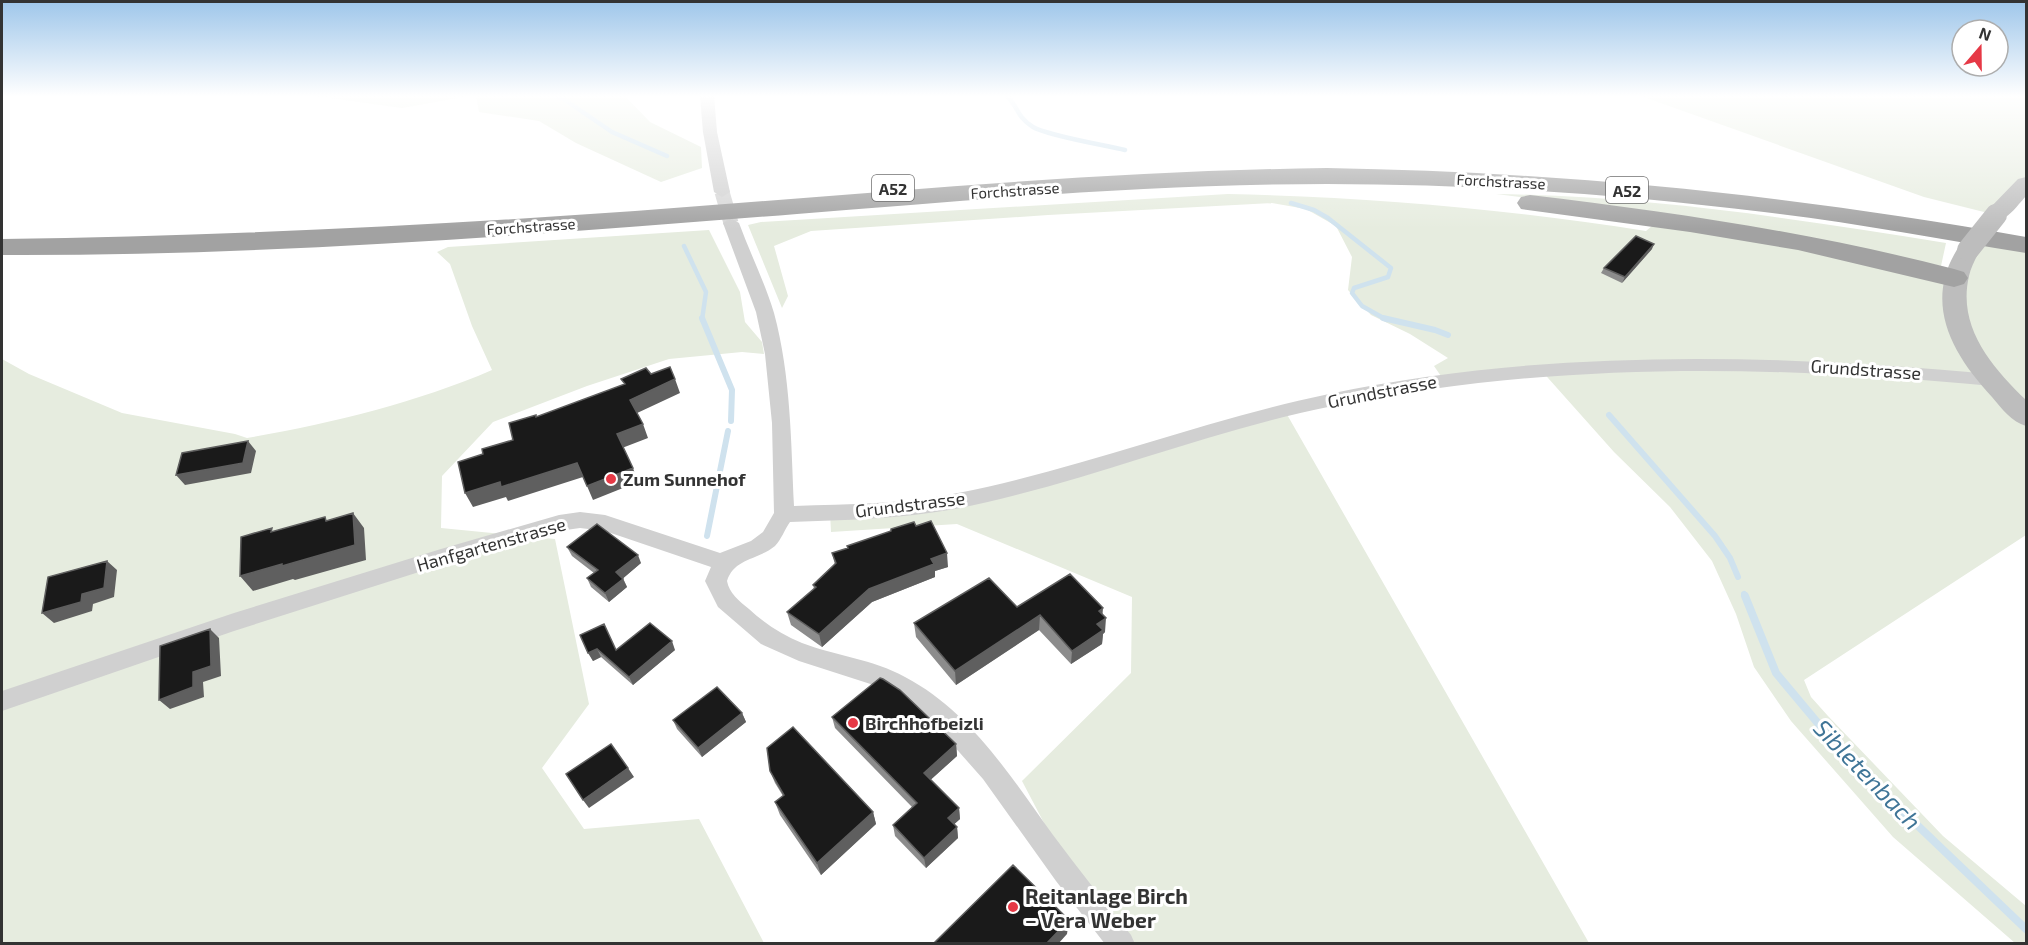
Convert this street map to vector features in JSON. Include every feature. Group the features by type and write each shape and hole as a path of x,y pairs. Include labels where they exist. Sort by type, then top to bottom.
{"highway":[{"name":"Forchstrasse","path":"2,235 197,232 399,223 1086,174 1297,166 1433,168 1589,176 1737,191 2026,235"},
{"name":"Forchstrasse","path":"2,247 201,243 440,232 1072,186 1224,178 1431,177 1591,187 1817,211 2026,245"},
{"path":"1224,178 1391,189 1596,211 1804,245 1906,265 1954,278"},
{"path":"1946,221 2026,229"}],"main road":[{"path":"2026,184 1996,215 1968,250 1954,278 1952,302 1957,324 1972,353 1992,380 2026,416"}],"street":[{"path":"712,140 722,192"},
{"path":"731,223 765,312 774,354 781,423 784,514 770,538 724,563 716,581 719,592 730,605 759,630 792,649 872,673 899,685 959,733 984,759 1053,855 1122,944"},
{"name":"Grundstrasse","path":"784,514 887,510 956,501 1285,411 1443,379 1559,367 1711,362 1812,365 1992,380"},
{"name":"Hanfgartenstrasse","path":"2,701 266,612 462,550 559,523 580,520 605,523 724,563"}],"shaded area":[{"path":"571,140 687,140 701,147 702,168 661,182"},
{"path":"1765,140 2026,140 2026,184 1996,215 1924,197"},
{"path":"1228,194 1437,205 1542,216 1646,231 1659,220 1954,278 1979,237 2026,245 2026,535 1804,680 1811,697 1943,836 2026,906 2026,943 2015,943 1893,837 1791,721 1754,667 1736,614 1712,561 1670,507 1614,452 1540,369 1443,379 1434,366 1448,358 1410,334 1371,315 1348,290 1352,257 1336,226 1306,209 1272,203 811,231 774,246 788,296 782,308 748,225 761,222"},
{"path":"1496,194 1609,199 1722,210 1946,243 1941,266 1791,236 1666,215"},
{"path":"709,230 740,292 745,322 762,342 764,354 742,352 669,359 587,386 493,422 442,476 441,528 555,539 589,704 542,768 584,829 699,819 764,943 2,943 2,359 29,374 122,413 247,438 371,411 433,393 492,370 472,326 450,264 437,252 448,247"},
{"path":"1285,411 1589,943 1107,943 1022,781 1131,673 1132,597 957,524 831,532 830,512 927,506"}],"building":[{"path":"1636,236 1654,244 1625,277 1604,268"},
{"path":"670,367 675,379 630,400 643,424 617,434 633,468 587,486 577,463 501,487 500,482 465,493 458,462 483,454 482,449 513,440 509,423 536,415 536,417 625,384 621,379 646,368 651,374"},
{"path":"248,441 243,463 176,475 182,453"},
{"path":"353,513 355,545 240,576 241,537 272,528 271,532 325,517 326,521"},
{"path":"931,521 947,553 931,559 934,564 869,589 819,634 787,612 816,587 813,585 836,563 832,553 891,531 891,529 914,522 916,526"},
{"path":"597,524 638,555 616,572 623,579 605,593 587,578 598,570 567,547"},
{"path":"107,561 104,588 82,594 81,602 42,613 48,577"},
{"path":"1070,574 1103,608 1099,611 1106,618 1097,624 1103,630 1072,651 1040,615 955,671 914,623 989,578 1017,607"},
{"path":"650,623 672,641 629,677 597,649 588,653 580,635 604,624 616,650"},
{"path":"210,629 211,666 193,672 193,687 159,700 160,646"},
{"path":"880,678 900,690 956,744 924,773 959,808 948,818 957,827 924,858 893,825 917,803 832,717"},
{"path":"717,687 742,713 698,748 673,720"},
{"path":"793,727 873,812 817,863 775,802 784,795 770,771 767,748"},
{"path":"611,744 628,768 583,800 566,774"},
{"name":"Reitanlage Birch – Vera Weber","path":"1013,865 1069,920 1046,944 933,944"}],"waterway":[{"path":"631,140 667,156"},
{"name":"Sibletenbach","path":"1078,140 1125,150"},
{"name":"Sibletenbach","path":"1291,203 1314,210 1328,218 1391,268 1388,277 1354,288 1352,293 1362,306 1384,318"},
{"path":"684,246 706,292 702,319"},
{"name":"Sibletenbach","path":"1384,318 1448,335"},
{"path":"702,319 732,390 731,421"},
{"name":"Sibletenbach","path":"1609,415 1715,536 1730,558 1738,577"},
{"path":"707,536 728,431"},
{"name":"Sibletenbach","path":"1745,596 1776,673 1847,758 2026,929"}],"tunnel":[{"path":"722,192 731,223"}],"place":[{"name":"Zum Sunnehof","path":"611,479"},
{"name":"Birchhofbeizli","path":"853,723"},
{"name":"Reitanlage Birch – Vera Weber","path":"1013,907"}]}
